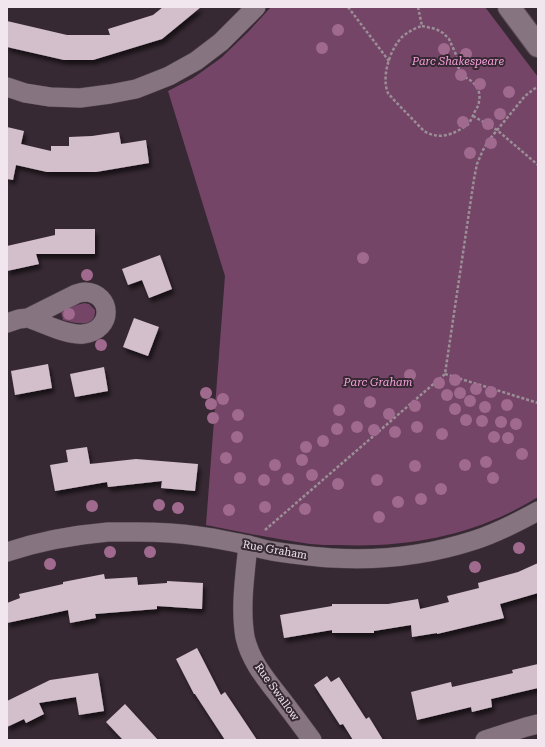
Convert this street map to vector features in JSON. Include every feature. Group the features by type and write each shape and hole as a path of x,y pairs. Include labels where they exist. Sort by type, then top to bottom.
{"street":[{"path":"509,7 538,46"},
{"path":"7,87 25,93 50,97 80,98 136,89 169,76 196,61 221,42 251,9"},
{"path":"7,323 28,318"},
{"name":"Rue Graham","path":"7,552 59,538 109,532 197,536 302,556 368,558 403,556 440,550 476,540 538,511"},
{"name":"Rue Swallow","path":"248,545 243,602 246,639 250,653 258,669 312,740"},
{"path":"485,740 533,730"}],"path":[{"path":"348,7 389,61"},
{"path":"418,7 422,26"},
{"path":"422,26 436,29 449,39 458,59 459,75 466,76 477,88 480,100 473,116 468,124 451,134 436,136 430,135 424,131 388,93 386,73 395,46 403,36 415,28 422,26"},
{"path":"248,545 445,374 477,164 483,150 497,130 525,96 538,86"},
{"path":"473,116 497,130 538,165"},
{"path":"445,374 538,403"}],"green space":[{"name":"Parc Graham","path":"271,7 485,7 538,77 538,497 491,521 467,530 416,541 364,545 310,544 206,525 225,276 168,91 193,78 221,58"},
{"path":"84,303 89,304 95,310 92,320 79,323 63,320 61,312 73,306"}],"building":[{"path":"163,7 201,7 162,39 93,60 64,60 7,47 7,21 67,35 110,35 108,29 153,15"},
{"path":"7,127 24,131 21,144 51,151 51,146 69,146 69,137 92,136 119,132 121,144 146,140 149,163 96,172 47,172 16,165 13,180 7,179"},
{"path":"55,229 95,229 95,254 36,254 39,264 7,271 7,246 55,235"},
{"path":"160,255 172,289 149,298 142,280 128,285 122,269"},
{"path":"134,318 159,327 148,356 123,347"},
{"path":"48,364 52,388 15,395 11,371"},
{"path":"104,367 108,391 75,397 70,374"},
{"path":"87,447 90,464 136,459 198,464 195,491 161,488 162,481 108,487 107,482 55,491 50,465 68,462 66,450"},
{"path":"538,563 538,593 500,604 504,618 437,634 412,637 411,625 374,631 374,633 332,633 332,630 284,638 280,615 332,606 332,604 388,604 418,599 420,609 449,602 447,596 479,588 478,583 518,572"},
{"path":"104,574 105,579 137,577 138,585 167,583 167,581 203,583 202,609 157,606 157,609 95,614 96,618 70,623 68,610 7,623 7,603 20,598 19,594 63,584 63,582"},
{"path":"197,648 221,695 225,692 257,740 225,740 194,694 176,659"},
{"path":"538,664 538,688 491,699 492,707 472,712 471,707 417,720 411,692 451,682 452,687 513,673 512,670"},
{"path":"98,673 104,711 79,715 76,697 39,703 44,714 26,723 24,719 7,727 7,701 50,680"},
{"path":"327,676 331,682 339,677 366,719 369,717 383,740 353,740 343,724 340,725 314,685"},
{"path":"125,704 158,740 123,740 106,722"}],"park label":[{"name":"Parc Shakespeare","path":"458,61"}]}
